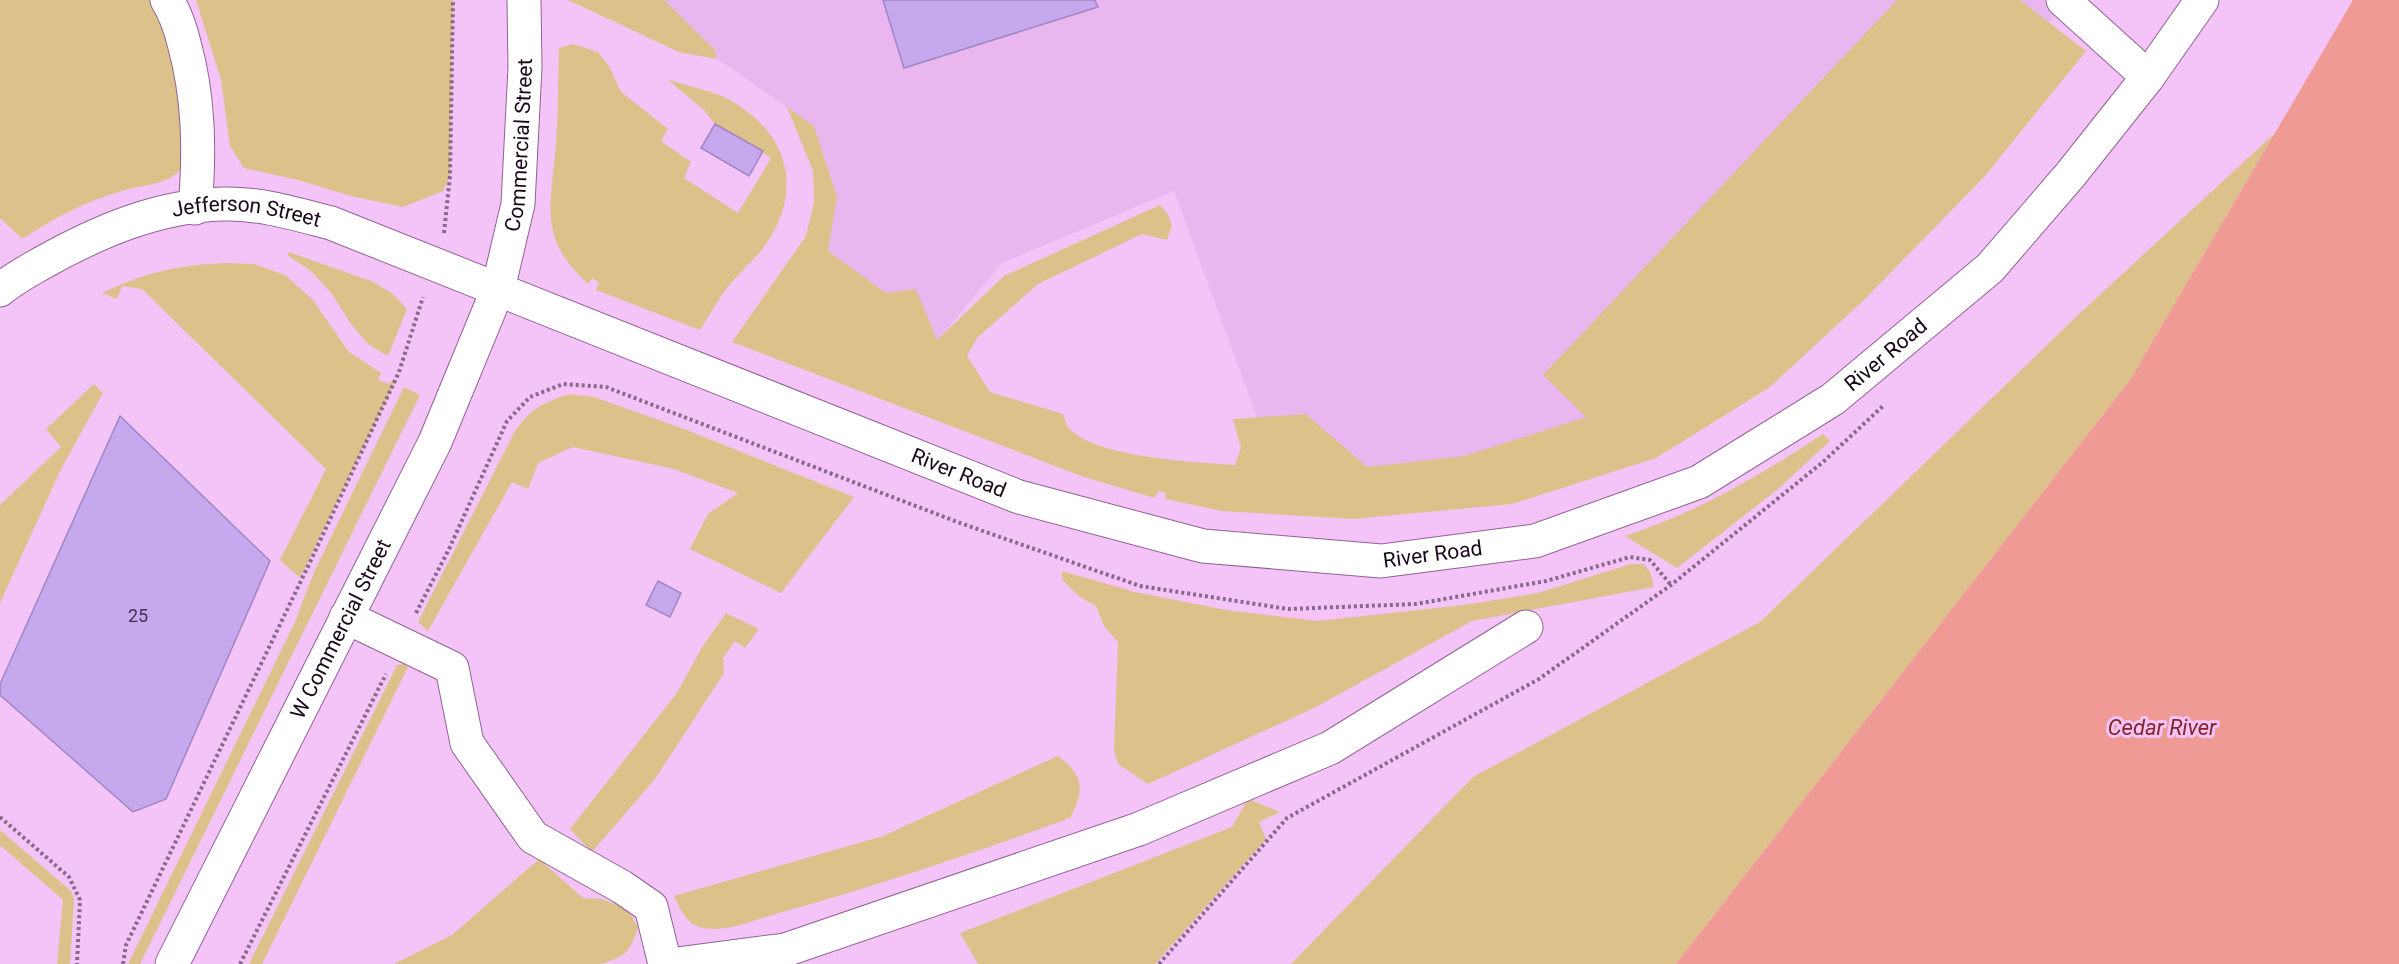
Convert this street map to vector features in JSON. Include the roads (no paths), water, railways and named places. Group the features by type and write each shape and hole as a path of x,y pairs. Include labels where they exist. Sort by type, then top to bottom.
{"main road":[{"path":"167,0 176,13 189,59 197,112 199,159 195,208"},
{"name":"Commercial Street","path":"498,289 518,204 525,67 524,0"},
{"path":"2063,0 2148,77"},
{"name":"River Road","path":"498,289 1019,497 1203,546 1381,561 1535,541 1699,482 1833,399 1990,267 2071,174 2148,77 2202,0"},
{"name":"Jefferson Street","path":"0,290 69,248 126,222 170,210 224,204 273,208 331,223 498,289"},
{"name":"W Commercial Street","path":"172,964 435,442 498,289"},
{"path":"346,617 452,668 467,743 533,837 622,887 651,907 665,964"},
{"path":"678,964 785,950 1139,829 1330,748 1526,627"}],"water":[{"name":"Cedar River","path":"2353,0 2399,0 2399,964 1676,964 2130,380"}]}
